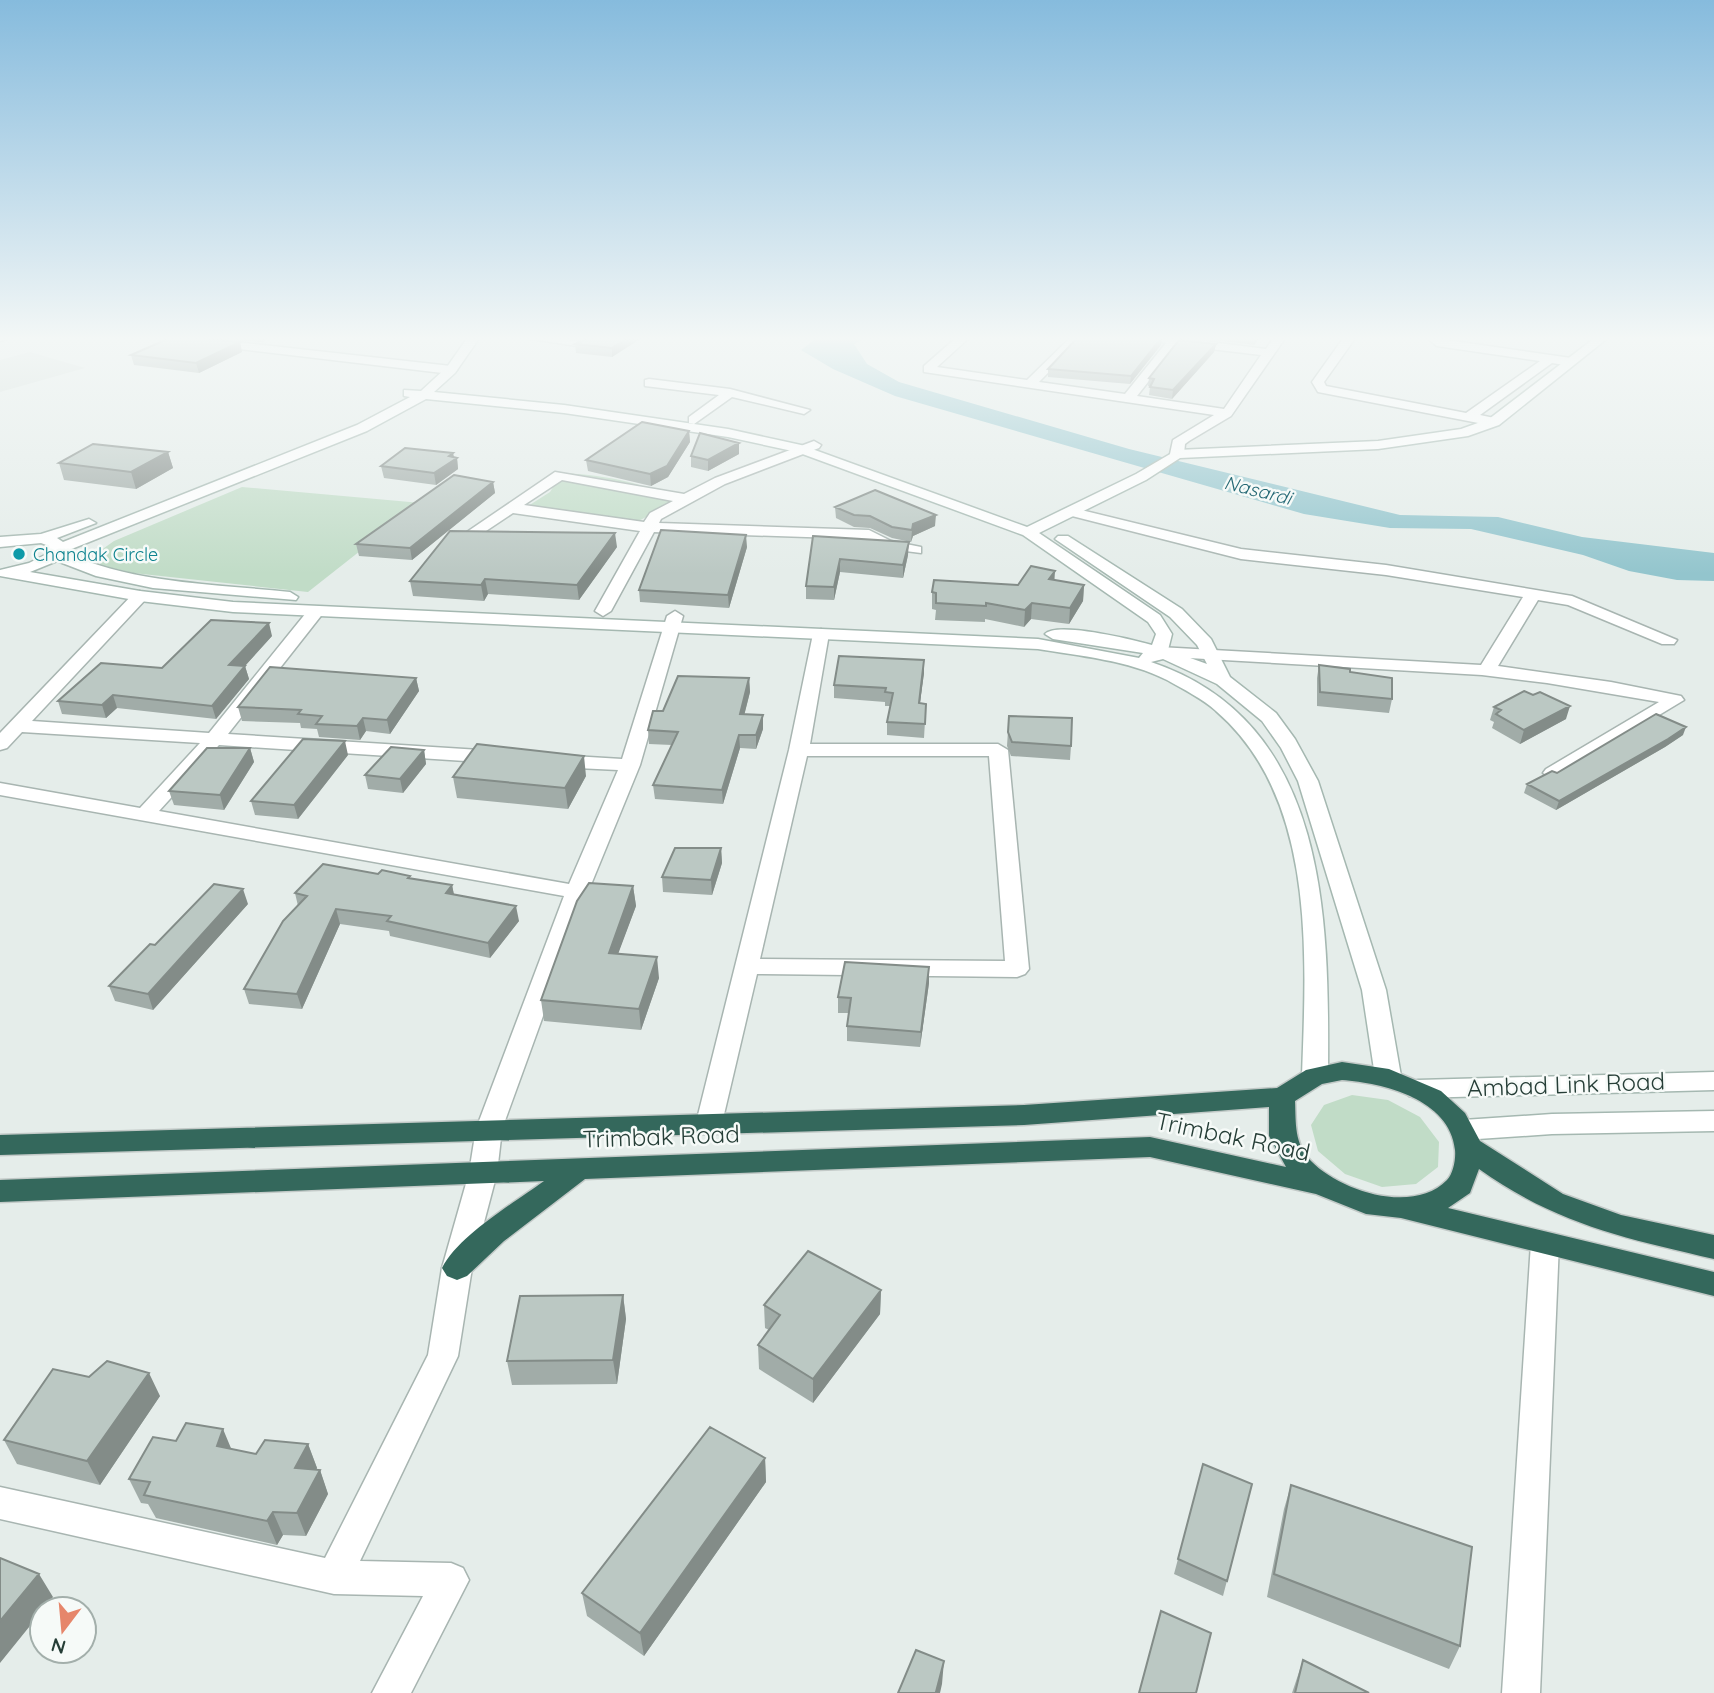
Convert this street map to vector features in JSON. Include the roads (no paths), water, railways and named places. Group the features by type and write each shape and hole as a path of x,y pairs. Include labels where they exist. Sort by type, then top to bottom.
{"highway":[{"name":"Trimbak Road","path":"0,1145 1024,1115 1282,1097 1315,1076 1342,1071 1388,1076 1418,1089 1434,1099 1466,1139 1532,1191 1556,1203 1620,1225 1714,1247"},
{"name":"Trimbak Road","path":"1282,1097 1278,1116 1279,1134 1290,1155 1321,1185"},
{"name":"Trimbak Road","path":"1403,1208 1432,1203 1451,1194 1467,1176 1466,1139"},
{"name":"Trimbak Road","path":"0,1191 1150,1147 1321,1185 1348,1198 1376,1206 1403,1208 1714,1284"},
{"path":"457,1268 494,1233 579,1169"}],"street":[{"path":"0,522 4,541 43,538 138,508 271,458 368,416"},
{"path":"3,573 35,566 57,552 312,450 362,428 381,416"},
{"path":"607,416 808,447"},
{"path":"660,416 694,420 808,447 958,491 1035,529 1176,613 1205,643 1223,680"},
{"path":"694,420 699,416"},
{"path":"1177,454 1178,443 1222,416"},
{"path":"1464,416 1494,422"},
{"path":"1035,529 1141,477 1177,454 1378,445 1463,433 1494,422 1502,416"},
{"path":"603,611 646,527 656,516 720,481 808,447"},
{"path":"468,536 560,475 686,499"},
{"path":"511,508 646,527 869,535 887,545 916,550"},
{"path":"1073,512 1241,554 1386,570 1572,601 1668,640"},
{"path":"1035,529 1154,619 1164,634 1159,652"},
{"path":"43,538 57,544 57,552"},
{"path":"57,552 102,573 220,590 603,611 674,621 821,634 1038,644 1139,663 1174,676 1213,698 1264,754 1284,790 1303,854 1315,922 1315,1076"},
{"path":"3,573 140,596 233,607 316,612 674,621 1087,636 1159,652 1202,667 1244,692 1271,718 1293,750 1308,781 1374,990 1388,1076"},
{"path":"1486,671 1533,594"},
{"path":"0,744 20,726 140,596"},
{"path":"145,815 213,740 316,612"},
{"path":"334,1577 443,1356 457,1268 483,1173 489,1129 577,892 630,765 674,621"},
{"path":"709,1123 799,750 821,634"},
{"path":"1139,663 1159,652 1428,665 1603,683 1675,700 1553,773"},
{"path":"20,726 630,765"},
{"path":"747,966 1017,969 998,750 799,750"},
{"path":"0,789 577,892"},
{"name":"Ambad Link Road","path":"1418,1089 1714,1081"},
{"name":"Ambad Link Road","path":"1466,1139 1552,1124 1714,1121"},
{"path":"1521,1693 1545,1243"},
{"path":"0,1503 334,1577 451,1580 391,1693"}],"water":[{"name":"Nasardi","path":"964,416 1016,416 1129,449 1400,515 1498,517 1582,537 1714,553 1714,581 1677,580 1629,571 1583,555 1471,529 1390,528 1304,514"}],"place":[{"name":"Chandak Circle","path":"19,554"}]}
